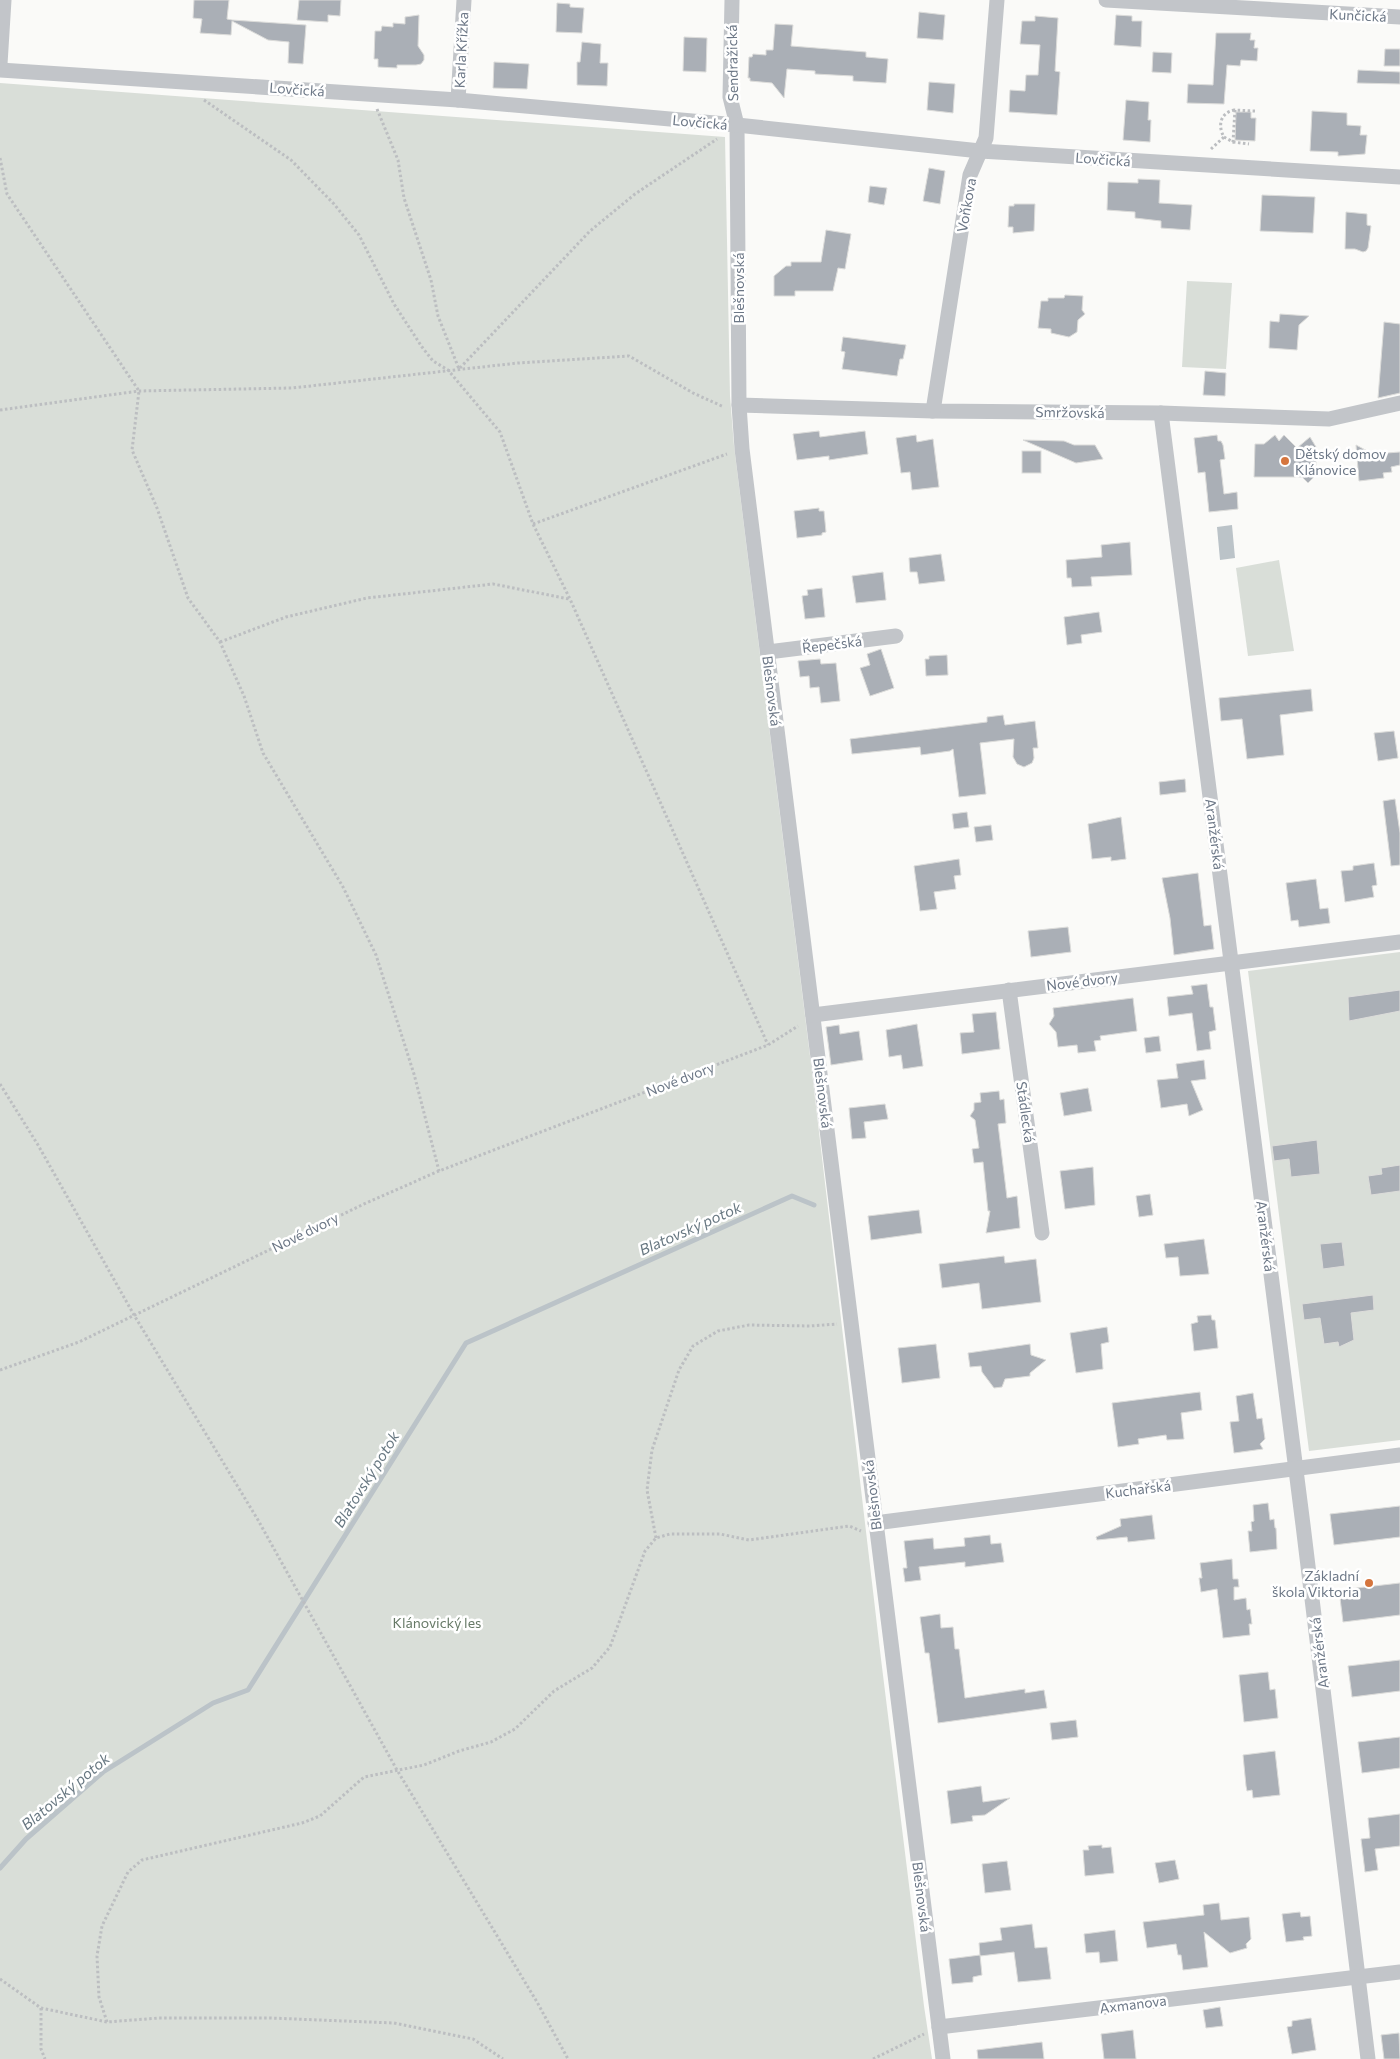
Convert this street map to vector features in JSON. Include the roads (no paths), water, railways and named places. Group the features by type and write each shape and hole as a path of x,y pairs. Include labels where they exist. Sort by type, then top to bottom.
{"street":[{"path":"0,64 4,0"},
{"name":"Karla Křížka","path":"458,100 464,0"},
{"name":"Sendražická","path":"732,0 730,97 737,125"},
{"name":"Voňkova","path":"933,410 970,175 986,138 997,0"},
{"name":"Kunčická","path":"1106,0 1400,17"},
{"name":"Lovčická","path":"0,70 458,100 737,125 980,151 1400,178"},
{"name":"Blešnovská","path":"737,125 739,405 742,449 852,1322 869,1527 943,2059"},
{"name":"Smržovská","path":"739,405 1161,413 1328,420 1400,404"},
{"name":"Aranžérská","path":"1161,413 1296,1469 1368,2059"},
{"name":"Řepečská","path":"768,652 896,636"},
{"name":"Nové dvory","path":"813,1015 1400,942"},
{"name":"Stádlecká","path":"1009,990 1042,1233"},
{"name":"Kuchařská","path":"869,1527 1400,1455"},
{"name":"Axmanova","path":"939,2027 1400,1972"}],"waterway":[{"name":"Blatovský potok","path":"0,1868 26,1839 103,1772 213,1703 248,1690 466,1343 792,1196 814,1205"}],"place":[{"name":"Dětský domov Klánovice","path":"1285,461"},
{"name":"Základní škola Viktoria","path":"1369,1583"}],"park label":[{"name":"Klánovický les","path":"437,1622"}]}
